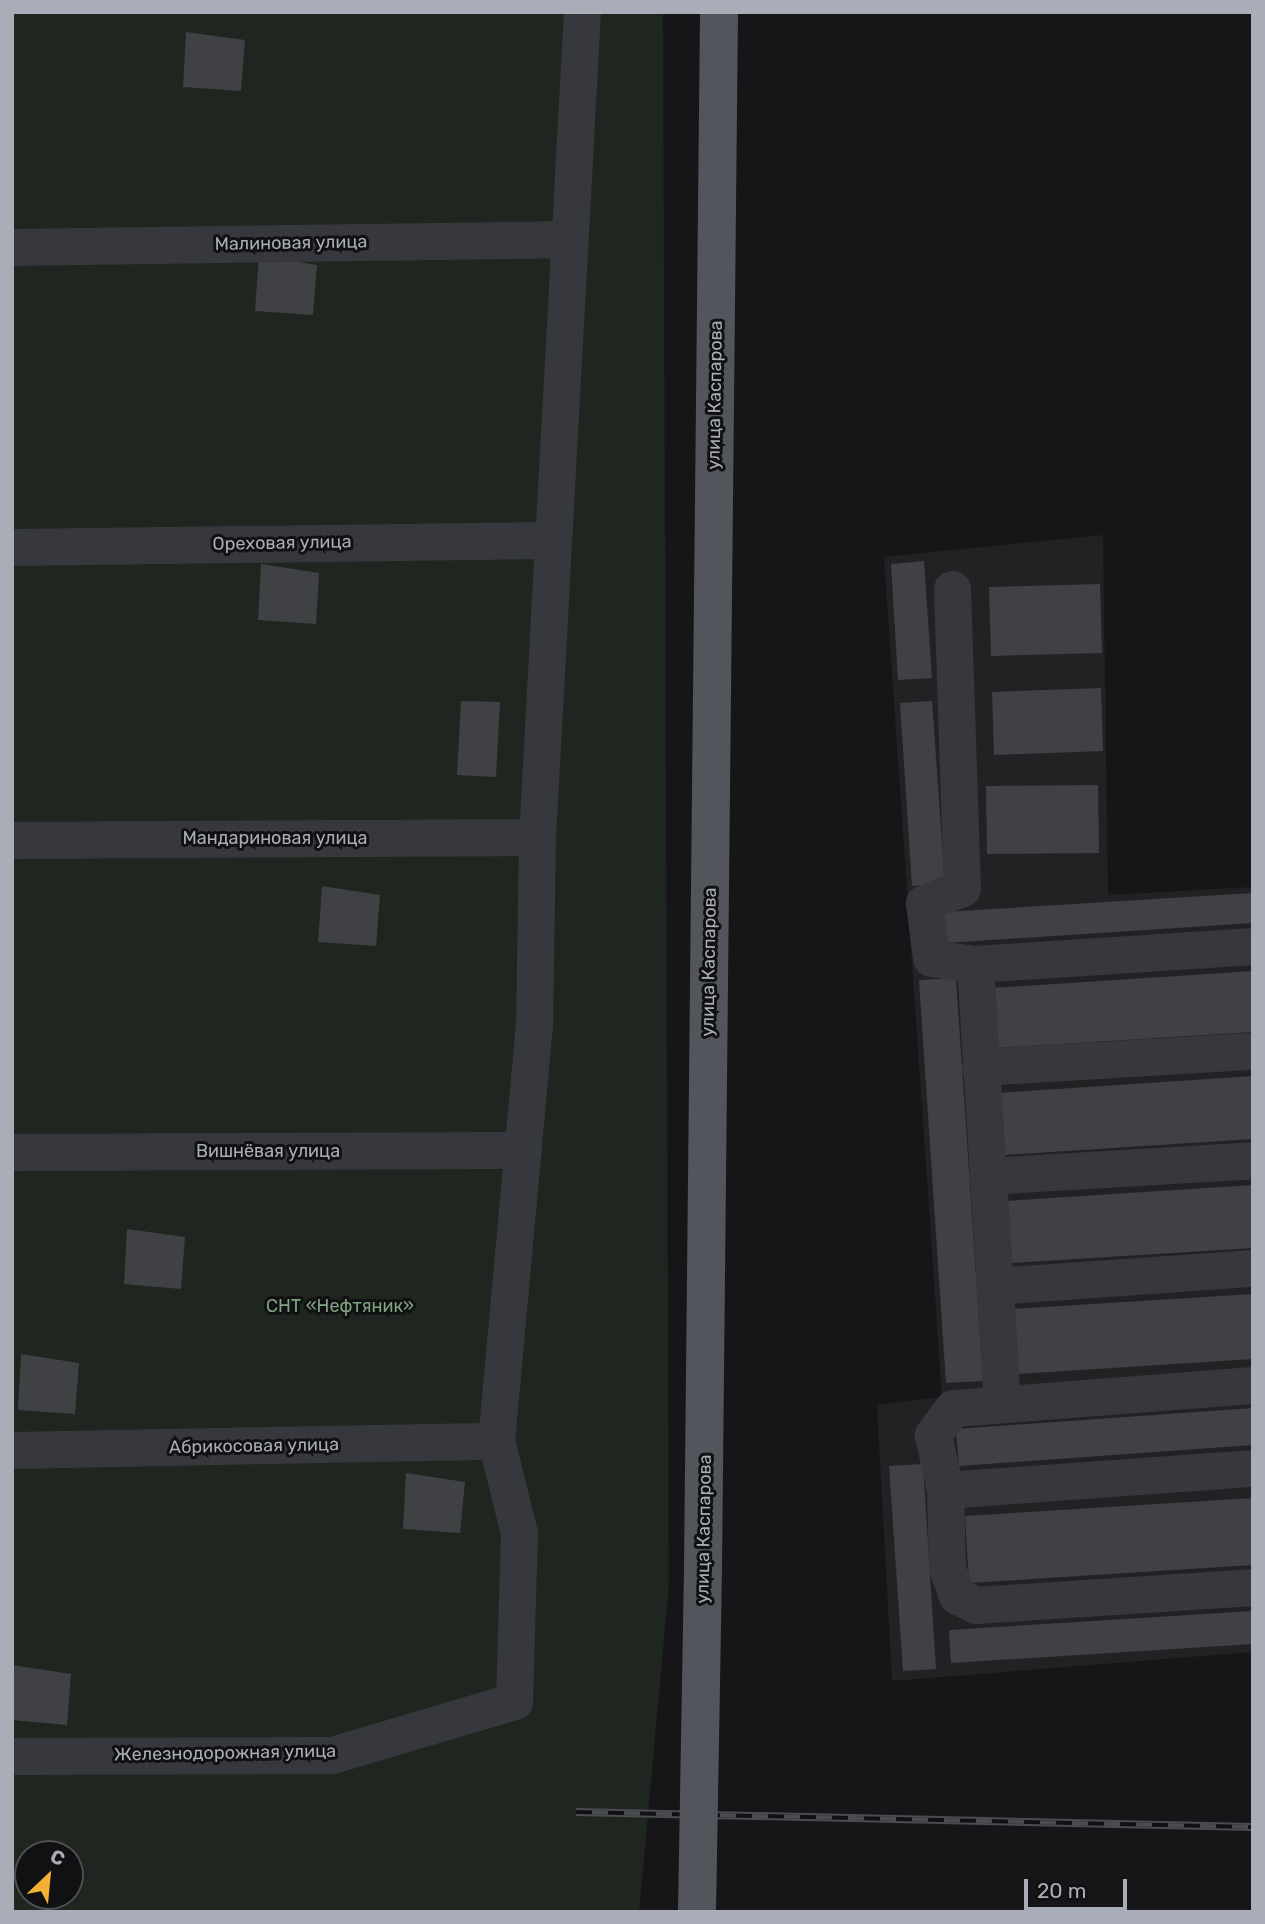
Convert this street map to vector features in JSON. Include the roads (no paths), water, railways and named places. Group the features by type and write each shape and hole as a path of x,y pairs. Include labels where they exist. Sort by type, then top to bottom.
{"main road":[{"name":"улица Каспарова","path":"697,1912 704,1567 719,12"}],"street":[{"path":"496,1441 534,1027 537,836 551,540 582,12"},
{"name":"Малиновая улица","path":"12,247 569,239"},
{"name":"Ореховая улица","path":"12,547 551,540"},
{"path":"952,589 962,888 924,903 931,958 975,964 1253,946"},
{"name":"Мандариновая улица","path":"12,841 537,836"},
{"path":"975,964 1002,1402"},
{"path":"980,1067 1253,1051"},
{"name":"Вишнёвая улица","path":"12,1152 523,1150"},
{"path":"987,1176 1253,1160"},
{"path":"994,1286 1253,1268"},
{"path":"1253,1385 1002,1402 953,1408 933,1434 945,1490 947,1569 957,1596 976,1605 1253,1587"},
{"name":"Абрикосовая улица","path":"12,1450 496,1441"},
{"name":"Железнодорожная улица","path":"12,1756 332,1755 514,1701 519,1533 496,1441"},
{"path":"945,1490 1253,1468"}],"railway":[{"path":"576,1812 1253,1827"}],"park label":[{"name":"СНТ «Нефтяник»","path":"340,1306"}]}
